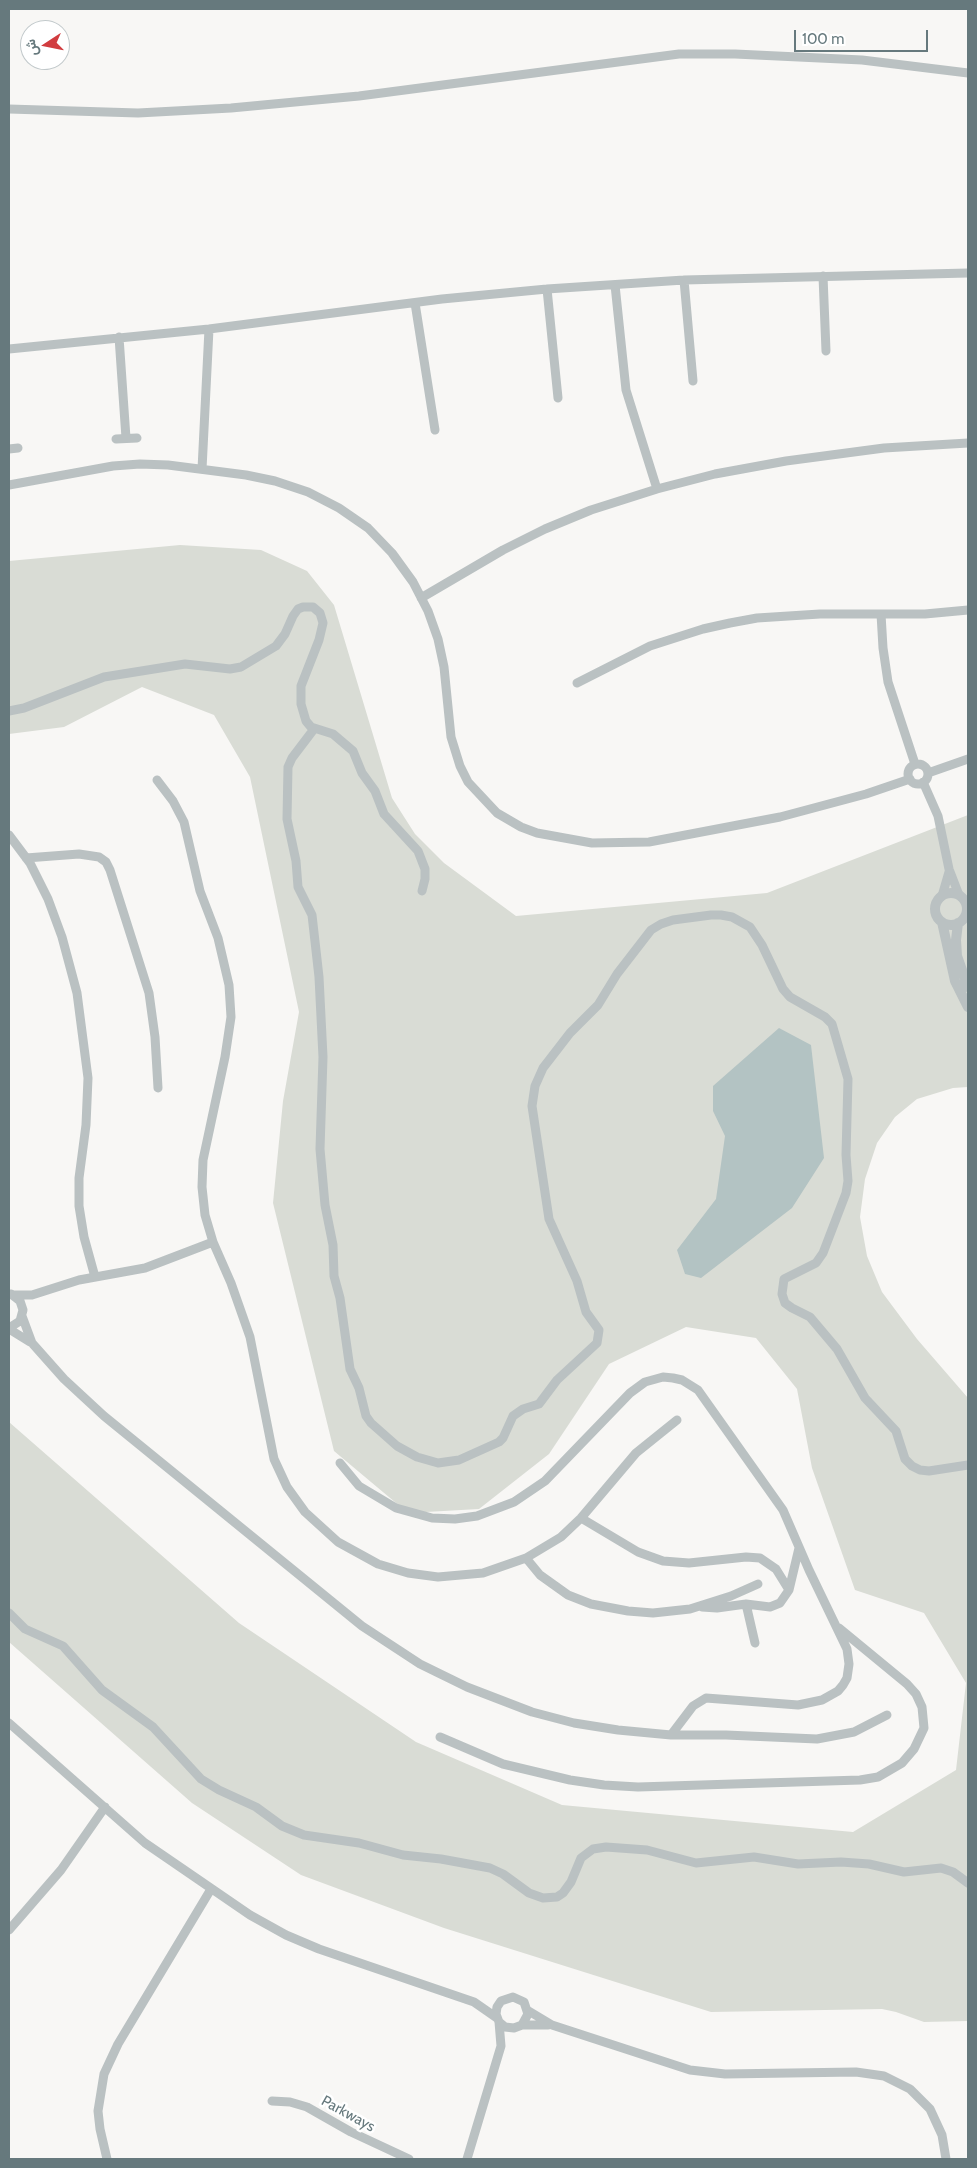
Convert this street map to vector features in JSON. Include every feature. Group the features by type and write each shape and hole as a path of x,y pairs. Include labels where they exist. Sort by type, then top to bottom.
{"street":[{"path":"9,108 138,113 231,108 377,94 679,54 735,54 862,60 968,73"},
{"path":"9,349 209,329 415,303 547,290 684,280 968,273"},
{"path":"823,276 826,351"},
{"path":"684,280 693,381"},
{"path":"615,285 626,390 657,488"},
{"path":"547,290 558,398"},
{"path":"415,303 435,430"},
{"path":"202,469 209,329"},
{"path":"119,337 126,438"},
{"path":"116,439 137,438"},
{"path":"421,598 503,550 545,529 591,510 657,488 716,474 786,461 884,448 968,443"},
{"path":"9,485 96,469 128,465 168,465 246,475 283,483 308,492 339,508 368,528 386,547 403,567 421,598 433,625 441,652 446,681 450,738 460,766 472,787 490,807 508,821 529,830 555,838 592,843 649,842 780,817 866,794 910,778"},
{"path":"9,711 24,708 104,677 186,664 230,669 240,667 276,646 285,634 296,612 312,607 320,613 323,623 319,640 301,686 303,712 308,724 314,729 333,734 354,751 362,773 375,791 384,814 418,851 425,869 422,890"},
{"path":"577,683 650,646 702,629 757,618 925,614 968,610"},
{"path":"881,614 888,682 915,764"},
{"path":"314,729 292,758 288,767 287,819 296,861 298,886 312,915 319,977 323,1057 320,1149 325,1205 333,1244 334,1276 340,1298 350,1369 359,1388 366,1416 371,1423 398,1446 417,1457 438,1463 459,1460 499,1442 503,1438 513,1416 518,1412 539,1404 557,1380 597,1343 599,1330 586,1312 577,1281 549,1219 532,1106 535,1086 544,1068 570,1033 598,1005 617,974 651,930 673,920 711,915 732,917 750,927 762,946 782,989 790,997 825,1017 832,1024 848,1079 846,1156 848,1181 846,1193 823,1253 810,1266 784,1279 781,1286 782,1294 792,1308 810,1317 837,1348 865,1398 896,1432 906,1459 912,1466 920,1470 929,1471 968,1465"},
{"path":"923,782 928,773 968,759"},
{"path":"915,764 909,770 910,778 914,783 923,782"},
{"path":"915,764 924,765 928,773"},
{"path":"158,780 173,801 184,822 198,883 218,938 229,985 230,1017 226,1051 202,1166 203,1201 213,1242 231,1283 250,1337 274,1459 291,1493 315,1523 338,1542 364,1558 408,1573 438,1576 468,1575 498,1569 526,1558 550,1545 581,1518 636,1453 677,1420"},
{"path":"923,782 938,816 949,869 959,895 965,901 967,909 965,917 958,923 952,925 942,922"},
{"path":"9,835 26,858 42,886 62,937 80,1011 88,1096 79,1178 79,1206 84,1237 95,1277"},
{"path":"26,858 79,854 99,857 106,862 149,993 155,1037 158,1088"},
{"path":"942,896 947,883 949,869"},
{"path":"959,895 948,893 942,896 937,901 935,911 942,922 954,981 968,1006"},
{"path":"958,923 957,956 968,987"},
{"path":"11,1294 36,1294 95,1277 145,1268 213,1242"},
{"path":"11,1294 20,1302 32,1343"},
{"path":"36,1294 16,1324 9,1328 32,1343 64,1379 104,1416 362,1626 400,1652 467,1687 532,1712 596,1727 671,1735 823,1738 854,1732 888,1715"},
{"path":"340,1463 359,1486 396,1508 432,1518 455,1519 477,1516 514,1502 546,1481 637,1387 654,1378 672,1378 690,1384 704,1397 775,1498 789,1522 847,1649 849,1664 847,1678 838,1691 822,1700 798,1705 706,1698 693,1706 671,1735"},
{"path":"581,1518 638,1552 663,1561 689,1563 746,1557 760,1558 771,1565 789,1590"},
{"path":"699,1606 717,1608 746,1604 765,1607 775,1606 784,1599 789,1590 799,1547"},
{"path":"526,1558 540,1575 558,1589 591,1604 628,1611 653,1613 678,1611 731,1596 758,1584"},
{"path":"746,1604 755,1643"},
{"path":"9,1613 25,1629 63,1646 102,1690 153,1727 201,1779 219,1790 256,1807 282,1826 304,1835 359,1843 403,1855 441,1859 490,1868 503,1874 529,1892 543,1898 550,1898 563,1893 571,1882 582,1858 593,1849 606,1847 647,1850 696,1863 754,1857 798,1864 841,1862 869,1864 904,1872 941,1868 952,1872 968,1882"},
{"path":"440,1737 503,1764 604,1786 638,1787 860,1780 878,1777 895,1769 914,1749 924,1728 922,1707 916,1694 907,1684 836,1626"},
{"path":"9,1724 145,1843 250,1915 302,1942 474,2002 510,2028 552,2025"},
{"path":"9,1930 61,1870 105,1807"},
{"path":"107,2159 100,2130 98,2111 104,2074 118,2044 211,1889"},
{"path":"467,2159 502,2046 527,2018 524,2002 517,1998 509,1997 501,2001 474,2002"},
{"path":"501,2001 497,2007 502,2046"},
{"path":"527,2010 552,2025 673,2066 707,2073 856,2072 884,2076 910,2089 930,2109 942,2135 946,2159"},
{"name":"Parkways","path":"272,2101 290,2102 307,2107 357,2135 409,2159"}],"shaded area":[{"path":"180,545 261,550 307,571 334,605 392,798 415,834 444,863 516,916 767,893 968,815 968,1087 953,1088 917,1099 895,1117 877,1143 865,1179 860,1217 867,1256 882,1292 917,1339 968,1398 968,2021 924,2022 882,2009 711,2012 444,1928 301,1875 192,1803 9,1642 9,1422 239,1623 416,1742 562,1805 853,1832 956,1770 966,1683 924,1613 855,1590 812,1468 797,1389 756,1338 686,1327 609,1364 549,1454 479,1509 408,1513 334,1451 273,1203 283,1101 299,1012 250,777 214,715 142,687 64,727 9,734 9,561"},
{"path":"779,1028 811,1045 824,1158 792,1208 701,1278 685,1274 677,1250 716,1199 725,1136 713,1111 713,1086"}]}
